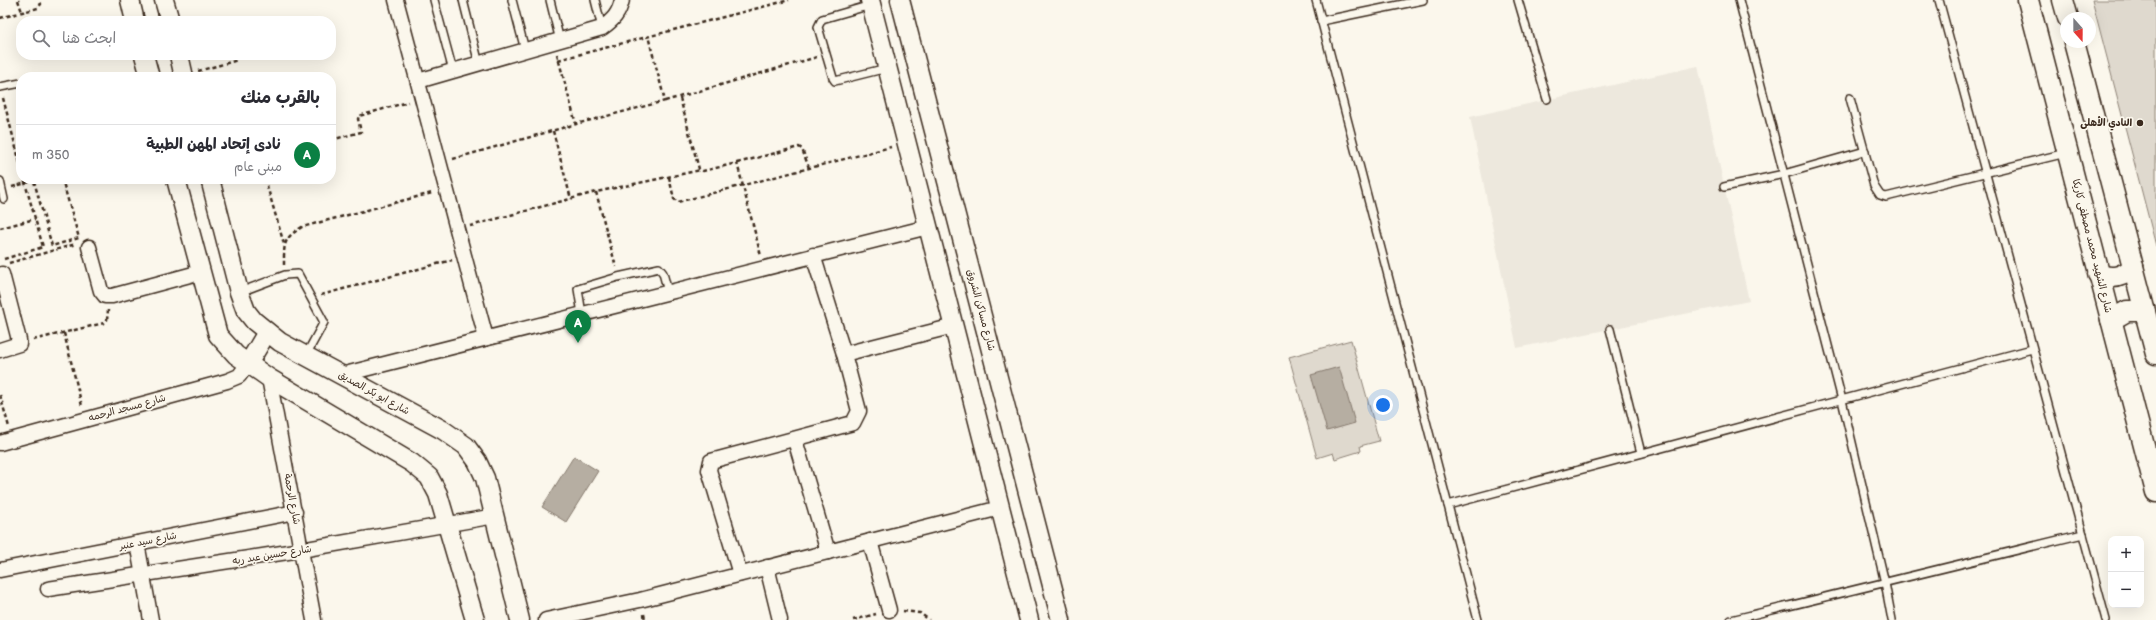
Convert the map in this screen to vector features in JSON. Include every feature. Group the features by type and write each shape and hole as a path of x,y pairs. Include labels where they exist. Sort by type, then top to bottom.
{"main road":[{"name":"شارع الشهيد محمد مصطفى كاريكا","path":"2028,0 2098,274 2156,492"},
{"path":"2063,0 2066,12"},
{"path":"2076,48 2156,354"},
{"path":"2098,274 2111,278 2117,277 2123,275 2133,267"},
{"path":"2111,320 2127,311 2145,311"}],"street":[{"path":"130,0 134,16"},
{"path":"164,0 169,16"},
{"path":"396,0 486,338"},
{"path":"418,81 602,28 613,20 620,9 622,0"},
{"name":"شارع مساكن الشروق","path":"900,0 1061,620"},
{"path":"871,2 1029,620"},
{"path":"144,60 145,72"},
{"path":"180,60 183,72"},
{"path":"177,184 218,335 229,349 269,378 422,470 434,485 475,620"},
{"name":"شارع ابو بكر الصديق","path":"211,184 240,292 246,311 254,321 267,332 306,355 443,430 466,446 477,461 485,478 520,620"},
{"path":"341,374 928,227"},
{"path":"89,247 101,290 105,296 112,296 200,272"},
{"path":"740,574 709,470 710,464 715,459 847,426 853,423 857,418 859,411 844,354 813,255"},
{"path":"0,350 19,344 2,274"},
{"path":"844,354 954,326"},
{"path":"248,364 267,332"},
{"name":"شارع مسجد الرحمه","path":"6,441 234,379 239,376 248,364"},
{"name":"شارع الرحمة","path":"269,378 314,620"},
{"path":"977,414 988,418 994,417 1003,410 1005,405"},
{"path":"795,440 828,552"},
{"path":"986,450 994,443 999,441 1016,444"},
{"path":"546,620 640,600 1000,508"},
{"name":"شارع سيد عنبر","path":"0,570 295,512"},
{"name":"شارع حسين عبد ربه","path":"48,589 301,550 447,526 495,516"},
{"path":"870,541 889,610"},
{"path":"136,543 151,620"},
{"path":"767,567 780,620"}],"lane":[{"path":"434,0 452,71"},
{"path":"463,0 479,64"},
{"path":"512,0 525,50"},
{"path":"550,0 557,41"},
{"path":"595,0 602,28"},
{"path":"1316,0 1478,620"},
{"path":"1321,21 1424,0"},
{"path":"1518,0 1548,100"},
{"path":"1739,0 1842,400 1885,583 1892,620"},
{"path":"1939,0 2106,620"},
{"path":"871,2 820,20 818,27 833,78 837,81 888,68"},
{"path":"0,87 16,84"},
{"path":"1850,98 1874,186 1880,195 1886,197 2068,152"},
{"path":"1724,187 1784,174 1865,151"},
{"path":"0,181 4,199"},
{"path":"582,314 578,290 618,277 659,268 663,273 668,292"},
{"path":"240,292 285,275 295,273 298,274 313,298 324,322 306,355"},
{"path":"1610,329 1642,453"},
{"path":"1448,505 2032,349"},
{"path":"1731,620 2083,534"}],"path":[{"path":"18,0 22,12"},
{"path":"0,18 38,8 41,4 40,0"},
{"path":"558,60 789,0"},
{"path":"648,36 665,101"},
{"path":"557,41 558,60 576,124"},
{"path":"439,163 576,124 680,98 826,54"},
{"path":"198,72 238,60"},
{"path":"0,87 16,148"},
{"path":"336,139 361,132 359,116 422,97"},
{"path":"680,98 700,170"},
{"path":"552,131 571,199"},
{"path":"669,177 674,199 678,202 907,142"},
{"path":"457,230 596,192 737,163 799,147 802,149 809,168"},
{"path":"737,163 764,268"},
{"path":"2,189 21,184"},
{"path":"25,184 43,247 4,259 5,264 84,242 88,243 89,247"},
{"path":"35,184 52,246 78,238 63,184"},
{"path":"266,184 284,244 285,275"},
{"path":"284,244 290,234 302,227 446,189"},
{"path":"596,192 618,277"},
{"path":"0,228 35,219"},
{"path":"313,298 464,256"},
{"path":"19,344 100,324 108,320 105,296"},
{"path":"64,333 85,420"},
{"path":"0,395 6,441"},
{"path":"853,620 889,610 920,613 929,620"}],"shaded area":[{"name":"النادي الأهلى","path":"2092,0 2156,0 2156,246 2096,12"},
{"path":"1698,66 1749,301 1517,348 1470,117"},
{"path":"1351,340 1379,441 1360,446 1361,451 1335,459 1333,453 1317,458 1289,357"},
{"path":"1339,367 1355,423 1327,431 1311,375"},
{"path":"574,456 598,471 566,522 542,507"}],"place":[{"name":"النادي الأهلى","path":"2140,123"},
{"name":"نادى إتحاد المهن الطبية","path":"578,343"}]}
